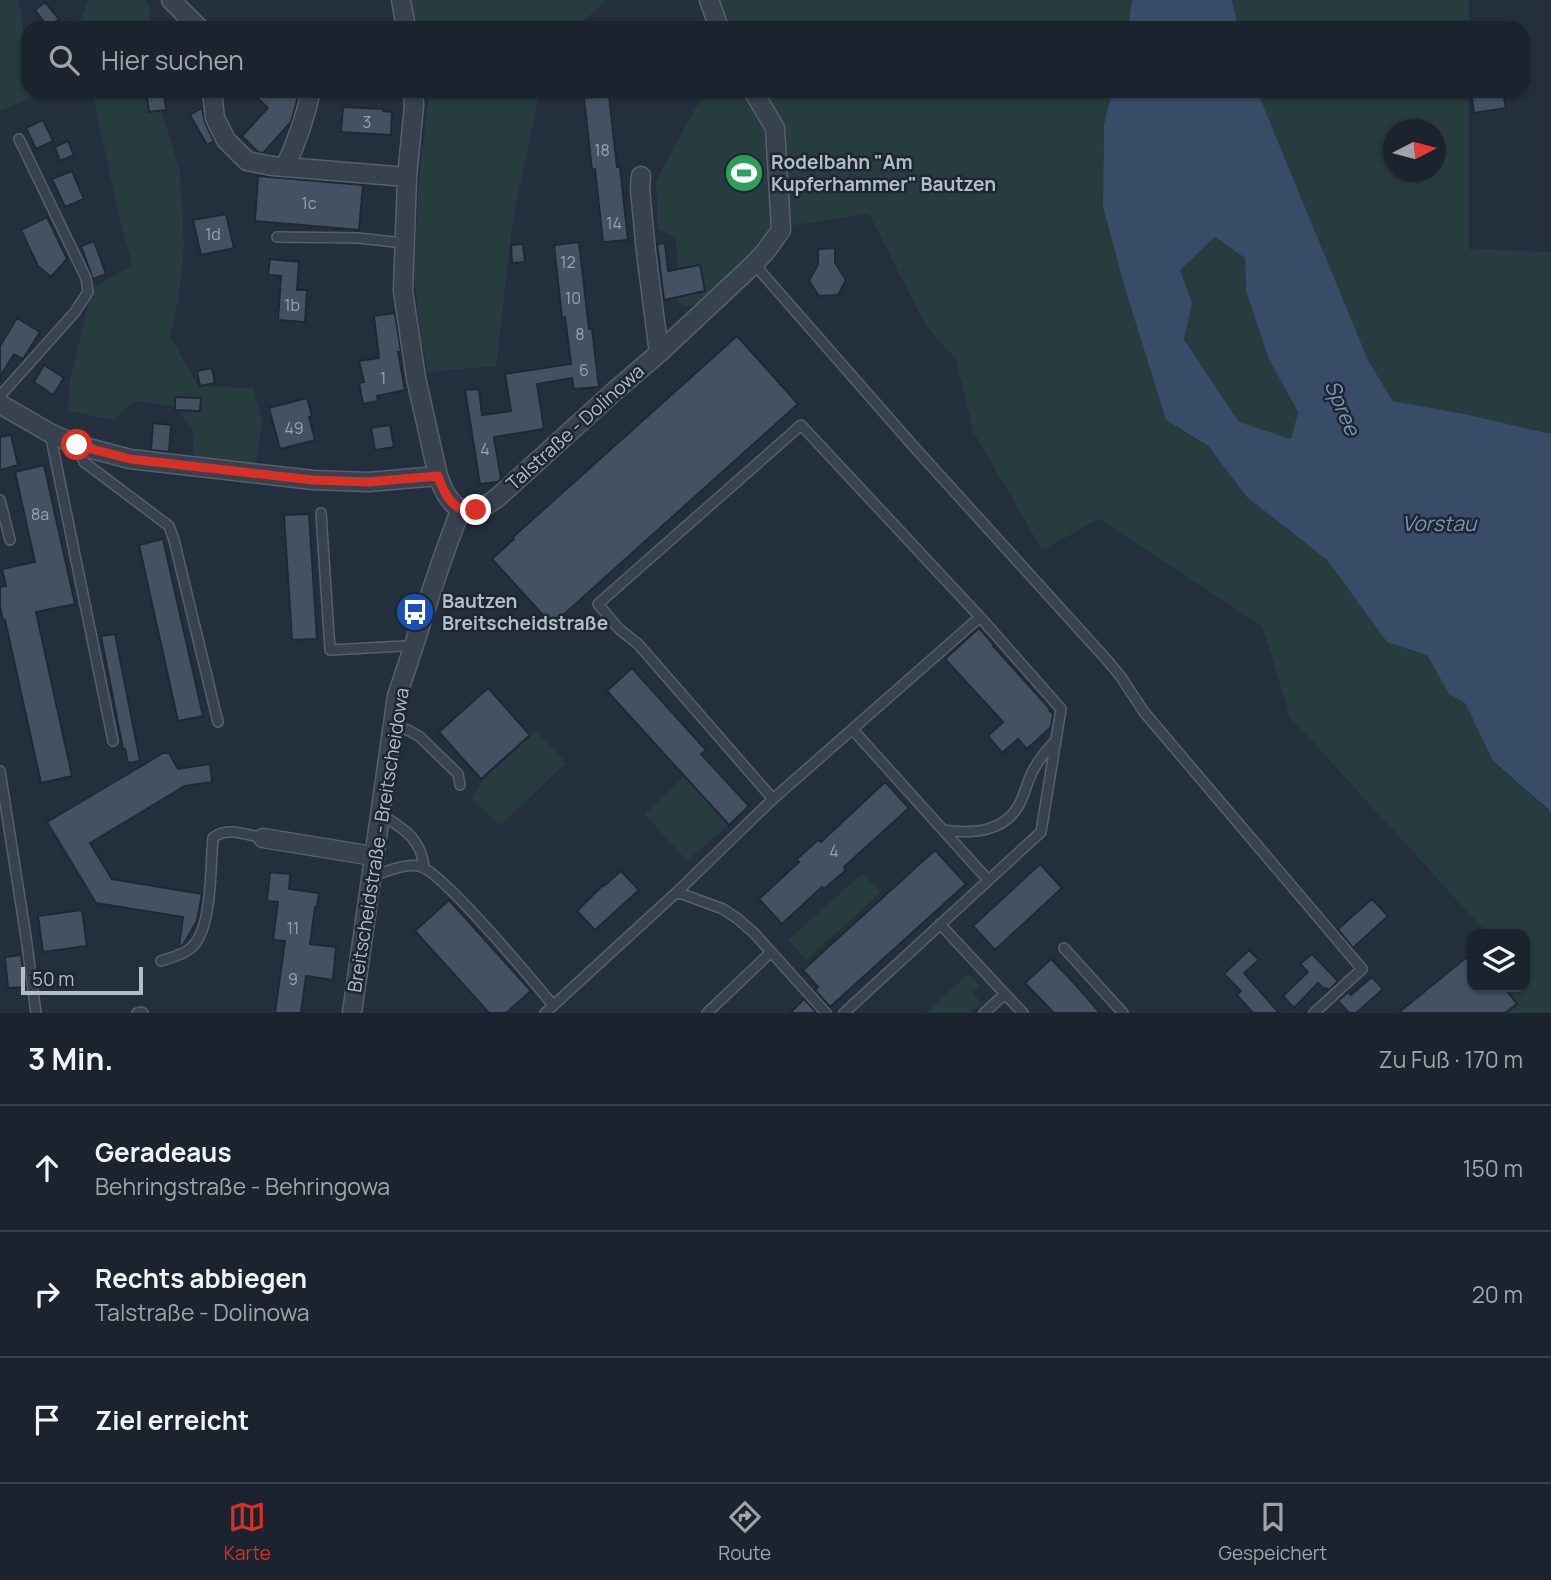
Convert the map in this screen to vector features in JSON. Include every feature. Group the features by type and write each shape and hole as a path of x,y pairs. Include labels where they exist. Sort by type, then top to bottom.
{"street":[{"path":"171,0 193,21"},
{"path":"401,0 405,21"},
{"path":"709,0 716,21"},
{"path":"213,98 215,118 226,141 247,161 272,166 407,177"},
{"path":"285,167 296,145 309,98"},
{"path":"414,98 407,177 403,291 416,378 438,476 443,491 461,509"},
{"name":"Talstraße - Dolinowa","path":"461,509 468,512 476,510 497,498 659,353 766,251 781,230 775,128 756,98"},
{"name":"Talstraße - Dolinowa","path":"641,176 646,252 659,353"},
{"path":"0,404 77,445 130,459 313,480 368,482 438,476"},
{"name":"Breitscheidstraße - Breitscheidowa","path":"352,1013 397,696 440,562 461,509"},
{"path":"263,838 373,856"}],"lane":[{"path":"0,396 75,312 88,292 86,278 19,139"},
{"path":"277,237 358,238 404,243"},
{"path":"754,264 915,448 1107,660 1144,712 1362,969 1314,1013"},
{"path":"773,799 638,644 619,629 598,604 801,425 980,617 1061,709 1041,832 844,1013"},
{"path":"50,433 113,741"},
{"path":"77,445 84,462 169,526 219,722"},
{"path":"0,500 10,540"},
{"path":"321,513 330,650 414,647"},
{"path":"545,1013 677,892 773,799 980,617"},
{"path":"392,728 408,730 420,737 458,774 460,785"},
{"path":"853,730 988,880"},
{"path":"943,830 972,833 1003,823 1019,804 1034,768 1056,739"},
{"path":"0,771 36,1013"},
{"path":"379,813 403,828 419,846 424,867"},
{"path":"161,961 191,948 201,934 209,900 214,838 219,832 228,831 263,838"},
{"path":"370,877 415,865 432,872 553,1005"},
{"path":"677,892 723,909 738,919 754,933 825,1013"},
{"path":"940,924 1023,1013"},
{"path":"1064,948 1123,1013"},
{"path":"707,1013 771,953"},
{"path":"984,1013 1005,994"},
{"path":"137,1013 143,1013"}],"green space":[{"path":"0,0 19,0 22,21 21,98 32,98 0,111"},
{"path":"88,0 144,0 150,5 149,21 80,21"},
{"path":"409,0 607,0 584,21 414,21"},
{"path":"717,0 1132,0 1129,21 724,21"},
{"path":"1232,0 1469,0 1469,21 1236,21"},
{"path":"94,98 158,98 180,171 184,245 179,297 170,336 198,386 253,388 262,420 255,474 195,468 192,428 176,407 135,401 114,420 68,411 69,385 92,289 132,265"},
{"path":"427,98 539,98 513,219 496,366 428,372 420,333 414,271 419,176"},
{"path":"701,98 749,98 764,126 776,222 764,247 726,284 690,307 677,302 678,261 675,236 658,230 656,181"},
{"path":"761,98 1110,98 1104,124 1103,208 1166,420 1207,446 1247,497 1327,560 1387,642 1427,655 1449,694 1465,703 1493,762 1549,811 1551,1013 1462,1013 1488,992 1530,992 1530,929 1483,929 1290,717 1262,626 1099,519 1042,550 973,431 956,359 926,326 869,214 787,226"},
{"path":"1260,98 1469,98 1469,249 1551,252 1551,434 1469,415 1493,559 1368,360"},
{"path":"1215,237 1245,258 1246,291 1268,357 1298,412 1291,439 1239,422 1184,338 1192,303 1180,270"},
{"path":"536,731 566,763 500,826 472,799 483,780"},
{"path":"685,776 729,825 687,861 645,814"},
{"path":"863,873 880,893 806,960 788,940"},
{"path":"968,974 980,986 973,992 981,1003 970,1013 926,1013"}],"water":[{"path":"1132,0 1232,0 1236,21 1129,21"},
{"name":"Vorstau","path":"1110,98 1260,98 1368,360 1393,401 1551,434 1551,814 1493,761 1465,703 1449,694 1427,655 1387,642 1327,560 1247,497 1208,446 1166,420 1103,207 1104,124","holes":["1215,237 1245,258 1246,291 1268,357 1298,412 1291,439 1239,422 1184,339 1192,303 1180,270"]}],"building":[{"path":"45,2 59,19 43,21 35,10"},
{"path":"147,98 165,98 166,110 149,112"},
{"path":"257,98 298,98 291,122 263,153 258,152 242,136 268,108"},
{"path":"584,98 609,98 628,240 603,242 595,169 592,170"},
{"path":"1472,98 1504,98 1506,108 1474,113"},
{"path":"343,107 392,112 391,135 341,132"},
{"path":"202,108 205,123 214,141 207,145 190,115"},
{"path":"43,120 53,141 36,149 26,128"},
{"path":"68,141 74,155 60,161 55,147"},
{"path":"72,171 84,199 65,207 52,179"},
{"path":"258,176 363,185 359,230 255,221"},
{"path":"226,214 234,248 201,255 193,220"},
{"path":"47,217 67,259 51,277 38,266 21,230"},
{"path":"94,241 106,274 93,279 81,246"},
{"path":"579,242 599,387 574,389 572,378 537,384 544,429 494,437 501,479 498,482 480,484 465,390 479,389 482,415 511,411 505,374 571,364 565,317 562,318 554,245"},
{"path":"665,243 668,271 700,265 705,291 664,300 657,244"},
{"path":"523,244 525,262 512,263 511,245"},
{"path":"835,248 835,263 846,280 838,295 819,296 809,281 818,264 818,249"},
{"path":"270,259 299,262 297,290 307,290 305,322 278,320 281,276 268,275"},
{"path":"395,313 405,390 377,396 378,401 363,404 359,383 364,382 359,361 379,358 374,316"},
{"path":"17,318 40,332 23,359 14,354 0,377 0,346"},
{"path":"737,336 798,404 552,625 492,559 514,539 513,537"},
{"path":"44,365 64,378 53,395 34,382"},
{"path":"212,368 215,383 200,386 197,371"},
{"path":"175,397 201,398 200,411 175,410"},
{"path":"307,398 315,440 280,449 269,408"},
{"path":"153,423 171,425 169,452 151,450"},
{"path":"390,425 394,447 375,450 371,428"},
{"path":"11,435 18,465 0,470 0,437"},
{"path":"44,465 75,604 36,612 72,776 41,783 0,607 0,587 6,586 2,569 35,562 15,472"},
{"path":"309,514 317,639 292,640 284,515"},
{"path":"163,539 203,716 178,721 139,545"},
{"path":"979,628 1053,714 1051,727 1027,749 1018,739 1002,753 988,736 1003,722 945,659"},
{"path":"115,634 140,761 128,763 101,636"},
{"path":"632,668 706,750 701,754 749,806 729,825 607,691"},
{"path":"488,688 530,735 481,779 439,732"},
{"path":"163,753 169,753 178,769 210,764 212,782 185,786 90,843 112,879 202,894 197,921 183,945 179,947 183,917 96,903 47,822"},
{"path":"885,782 909,808 844,867 846,870 824,889 822,887 782,924 759,899 799,862 797,859 818,840 821,842"},
{"path":"935,850 966,884 830,1007 803,970"},
{"path":"1040,864 1062,888 995,950 973,926"},
{"path":"621,871 639,890 595,930 577,911"},
{"path":"270,872 290,874 289,889 319,893 310,944 336,947 333,980 306,976 301,1013 275,1013 285,941 273,940 278,902 267,901"},
{"path":"1372,899 1388,916 1353,948 1338,929"},
{"path":"449,900 531,991 506,1013 489,1013 415,931"},
{"path":"82,910 87,946 43,952 38,916"},
{"path":"1249,950 1259,960 1244,973 1279,1013 1253,1013 1237,995 1241,991 1224,974"},
{"path":"1312,954 1338,981 1329,990 1318,983 1294,1008 1283,996 1308,972 1300,964"},
{"path":"21,955 25,987 8,988 5,957"},
{"path":"1467,957 1467,992 1508,992 1517,1004 1505,1013 1398,1013"},
{"path":"1051,959 1100,1013 1054,1013 1025,983"},
{"path":"1372,977 1383,989 1356,1013 1349,1013 1338,1001 1348,992 1351,995"},
{"path":"804,999 817,1013 790,1013"}],"place":[{"name":"Rodelbahn \"Am Kupferhammer\" Bautzen","path":"744,173"},
{"name":"Bautzen Breitscheidstraße","path":"415,612"}],"route":[{"path":"77,445 130,459 313,480 368,482 438,476 449,499 468,512 476,510"}],"water label":[{"name":"Spree","path":"1342,408"}]}
